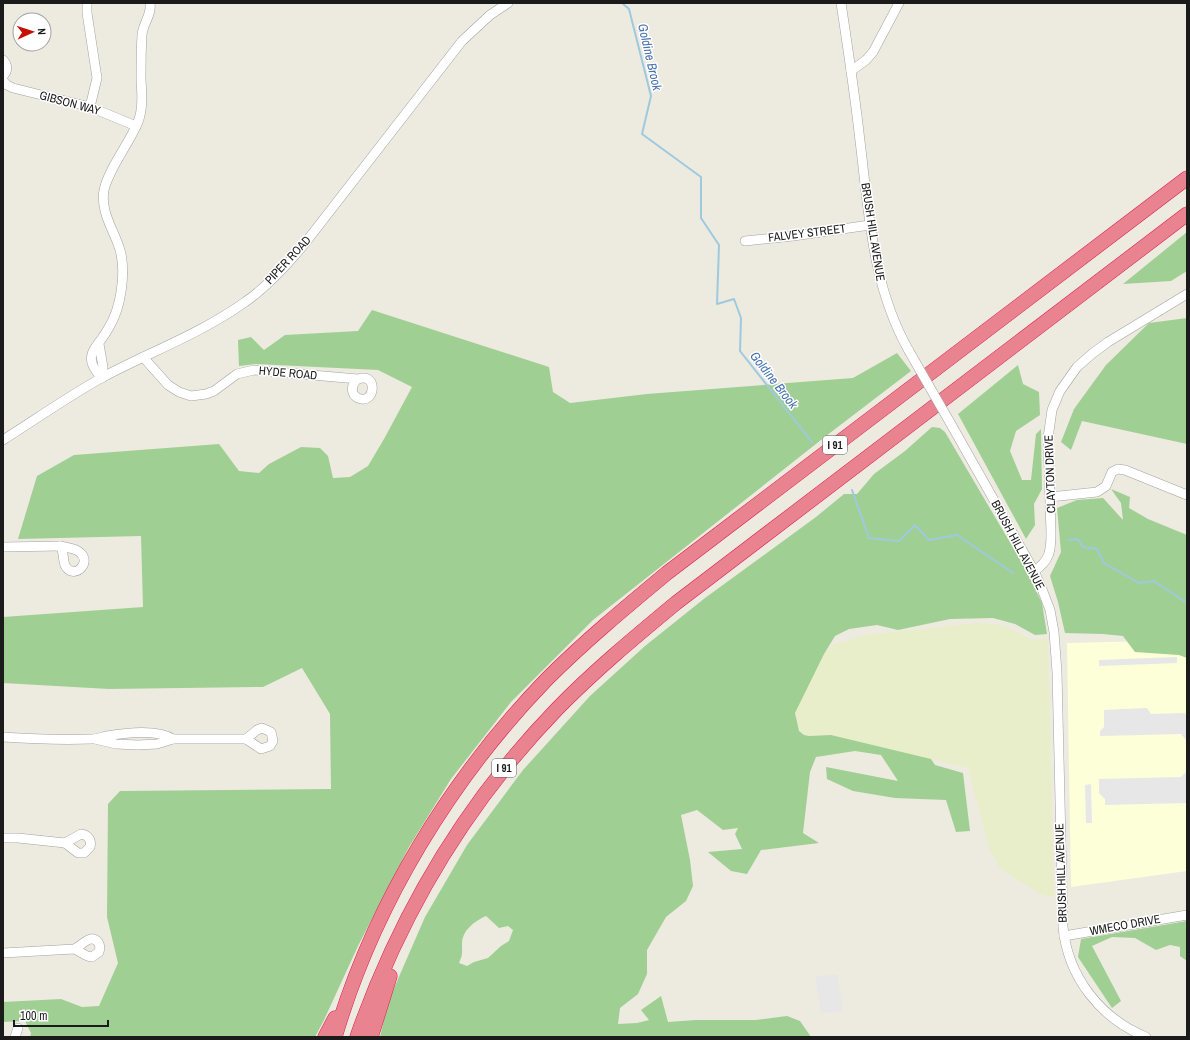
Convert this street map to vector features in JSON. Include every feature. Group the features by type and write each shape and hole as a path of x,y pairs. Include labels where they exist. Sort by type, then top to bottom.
{"highway":[{"name":"I 91","path":"335,1037 368,947 409,864 458,787 486,749 547,680 574,653 631,602 1187,178"},
{"name":"I 91","path":"357,1037 391,952 422,891 457,833 497,778 526,742 557,709 612,656 658,618 1187,214"},
{"path":"371,1037 385,989 422,891"},
{"path":"325,1037 368,947"}],"street":[{"path":"87,3 87,13 97,78 90,107"},
{"path":"102,378 95,370 92,362 93,350 109,329 116,312 123,274 121,253 104,210 104,189 136,126 141,110 142,32 150,14 150,3"},
{"name":"PIPER ROAD","path":"3,440 102,378 191,333 233,310 254,295 277,275 294,257 462,41 490,15 508,3"},
{"name":"BRUSH HILL AVENUE","path":"841,3 870,225 878,273 885,297 894,322 909,351 1034,571 1048,604 1056,643 1064,936 1068,952 1074,969 1084,986 1103,1010 1120,1023 1146,1037"},
{"path":"851,71 866,60 873,52 899,3"},
{"path":"3,60 7,67 6,73 3,76"},
{"name":"GIBSON WAY","path":"3,81 8,86 18,90 90,107 136,126"},
{"name":"FALVEY STREET","path":"744,241 793,236 870,225"},
{"name":"CLAYTON DRIVE","path":"1034,571 1046,560 1050,548 1051,533 1048,429 1055,399 1065,383 1085,360 1108,342 1187,294"},
{"name":"HYDE ROAD","path":"143,357 168,385 179,392 191,396 214,391 237,374 254,370 358,379"},
{"path":"1050,497 1097,492 1106,486 1112,472 1118,469 1125,470 1187,495"},
{"path":"3,547 60,546"},
{"path":"138,733 138,745"},
{"path":"3,737 94,739 138,733 158,734 173,739"},
{"path":"94,739 110,743 138,745 157,744 173,739 246,739"},
{"path":"3,838 14,837 65,843"},
{"name":"WMECO DRIVE","path":"1064,936 1187,915"},
{"path":"3,954 74,949"}],"shaded area":[{"path":"977,623 1003,625 1032,640 1046,638 1048,640 1054,896 1049,897 1041,894 999,867 989,848 968,768 831,735 804,735 799,731 795,717 795,712 824,654 835,644 867,635"},
{"path":"1187,640 1187,871 1071,887 1067,643"},
{"path":"1177,657 1177,663 1099,666 1099,660"},
{"path":"1147,708 1151,714 1185,713 1187,717 1187,741 1181,734 1100,736 1100,731 1104,727 1104,710"},
{"path":"1187,771 1186,803 1105,805 1105,799 1099,793 1099,779 1181,777"},
{"path":"1091,784 1092,823 1086,823 1085,785"},
{"path":"837,974 843,1011 821,1013 815,977"}],"green space":[{"path":"1187,232 1187,271 1171,281 1123,284"},
{"path":"372,310 549,367 553,392 570,403 647,394 853,378 897,353 911,371 826,436 593,620 511,702 451,779 409,847 358,946 315,1037 30,1037 31,1033 25,1021 3,1022 3,1002 61,999 82,1007 99,1006 118,963 107,917 108,804 120,791 331,789 330,714 302,668 263,687 109,689 3,683 3,617 143,607 141,536 18,539 37,476 74,455 219,444 239,471 259,473 269,464 301,447 320,448 328,456 333,478 350,477 368,466 412,387 378,370 256,364 239,366 238,340 251,337 264,350 285,335 358,331"},
{"path":"1187,318 1187,444 1082,421 1071,450 1061,442 1074,409 1106,365 1149,323"},
{"path":"1018,365 1023,384 1039,392 1040,415 1016,431 1010,451 1022,480 1031,480 1036,434 1041,429 1042,489 1034,504 1035,525 1026,539 958,414"},
{"path":"932,427 940,428 945,432 1025,568 1042,603 1047,634 1035,635 1015,624 993,618 950,619 898,630 877,625 849,629 835,636 824,654 795,713 799,731 804,735 831,735 931,759 935,765 963,773 970,831 956,832 946,800 895,798 853,791 827,779 826,767 898,781 881,755 855,751 816,757 810,772 803,833 819,843 761,850 747,874 731,871 708,852 742,849 735,834 738,828 723,830 697,810 681,815 690,860 693,886 686,901 666,917 647,950 647,974 638,994 620,1008 618,1024 637,1023 649,1020 641,1010 661,996 668,1022 696,1020 755,1020 787,1016 800,1021 811,1037 380,1037 388,1002 425,917 467,845 523,770 590,696 645,646 705,598 816,517 844,494 857,494 874,474 905,451","holes":["486,916 499,928 508,926 513,930 509,941 488,958 474,962 467,966 459,963 462,956 464,934 474,923"]},
{"path":"1111,489 1130,497 1129,508 1148,519 1187,535 1187,658 1179,655 1135,652 1123,636 1065,633 1050,576 1061,552 1057,508 1077,500 1103,498 1123,520 1121,503"},
{"path":"1187,921 1187,961 1180,956 1180,947 1170,945 1156,950 1135,938 1112,937 1092,946 1121,1001 1112,1008 1078,957 1081,939"}],"waterway":[{"name":"Goldine Brook","path":"622,3 629,9 651,96 642,134 701,177 701,218 719,245 717,304 734,299 741,318 740,351 812,442"},
{"name":"Goldine Brook","path":"852,490 869,538 899,541 915,525 929,540 957,535 1013,573"},
{"name":"Goldine Brook","path":"1068,540 1078,539 1083,547 1097,549 1104,563 1139,583 1154,581 1187,603"}]}
